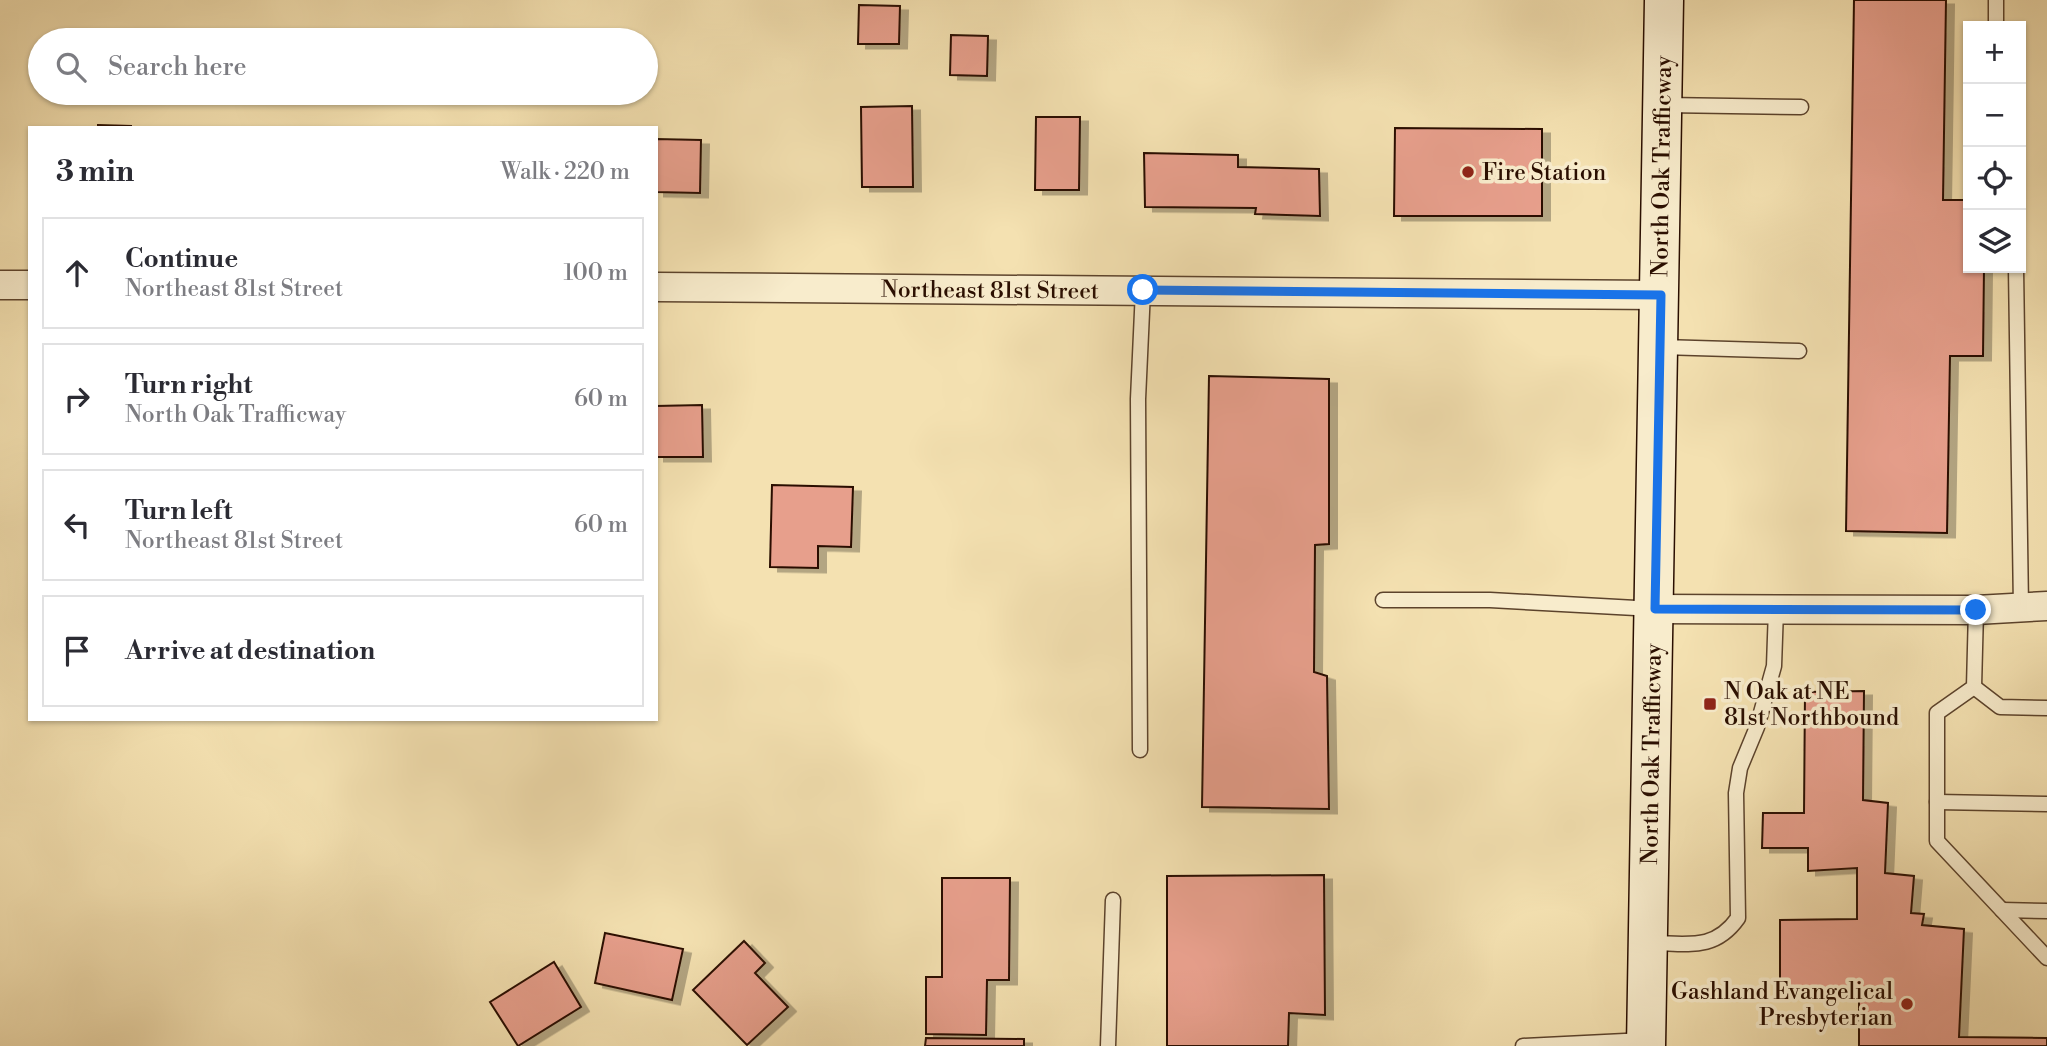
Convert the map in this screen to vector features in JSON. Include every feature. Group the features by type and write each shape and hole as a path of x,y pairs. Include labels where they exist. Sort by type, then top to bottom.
{"main road":[{"name":"North Oak Trafficway","path":"1646,1043 1661,347 1664,0"}],"street":[{"path":"0,285 28,285"},
{"name":"Northeast 81st Street","path":"658,287 1661,295"},
{"path":"1655,609 1976,610 2034,607"}],"lane":[{"path":"1996,0 1996,21"},
{"path":"1663,105 1801,107"},
{"path":"2016,273 2034,607"},
{"path":"1140,750 1138,399 1143,290"},
{"path":"1661,347 1799,351"},
{"path":"1382,600 1490,600 1655,609"},
{"path":"1648,943 1712,943 1729,931 1738,918 1736,793 1740,768 1757,727 1774,666 1776,609"},
{"path":"1974,687 1976,610"},
{"path":"1974,687 2000,707 2047,708"},
{"path":"1974,687 1937,713 1937,841 2047,958"},
{"path":"1937,802 2047,804"},
{"path":"1108,1046 1112,900"},
{"path":"2002,910 2047,911"},
{"path":"1523,1046 1646,1043"}],"building":[{"path":"1854,0 1946,0 1943,200 1963,200 1963,273 1984,273 1983,356 1950,356 1947,533 1846,531"},
{"path":"859,5 900,6 899,44 858,44"},
{"path":"951,35 988,36 987,76 950,75"},
{"path":"912,106 913,187 862,187 861,107"},
{"path":"1036,117 1080,117 1079,190 1035,190"},
{"name":"Fire Station","path":"1395,128 1542,129 1542,216 1394,216"},
{"path":"658,139 701,140 700,193 658,192"},
{"path":"1144,153 1238,155 1238,167 1319,169 1320,216 1255,214 1256,208 1145,207"},
{"path":"1209,376 1329,379 1329,544 1315,545 1314,672 1327,676 1329,809 1202,807"},
{"path":"702,405 703,457 658,457 658,406"},
{"path":"772,485 853,487 851,547 818,546 818,568 770,567"},
{"path":"1864,691 1863,800 1888,803 1885,873 1914,876 1911,913 1924,914 1922,925 1964,929 1959,1037 2047,1038 2047,1046 1859,1046 1859,992 1780,992 1780,920 1857,919 1857,868 1808,871 1808,848 1762,848 1763,813 1804,813 1805,692"},
{"path":"1324,875 1325,1015 1289,1013 1288,1046 1167,1046 1167,876"},
{"path":"942,878 1010,878 1009,980 987,980 986,1035 926,1034 926,977 942,977"},
{"path":"605,933 683,949 672,1000 595,983"},
{"path":"744,941 765,963 755,973 788,1007 747,1045 693,990"},
{"path":"554,962 581,1007 518,1046 490,1002"},
{"path":"926,1038 1024,1039 1024,1046 925,1046"}],"place":[{"name":"Fire Station","path":"1468,172"},
{"name":"N Oak at NE 81st Northbound","path":"1710,704"},
{"name":"Gashland Evangelical Presbyterian","path":"1907,1004"}],"route":[{"path":"1143,290 1661,295 1655,609 1976,610"}]}
